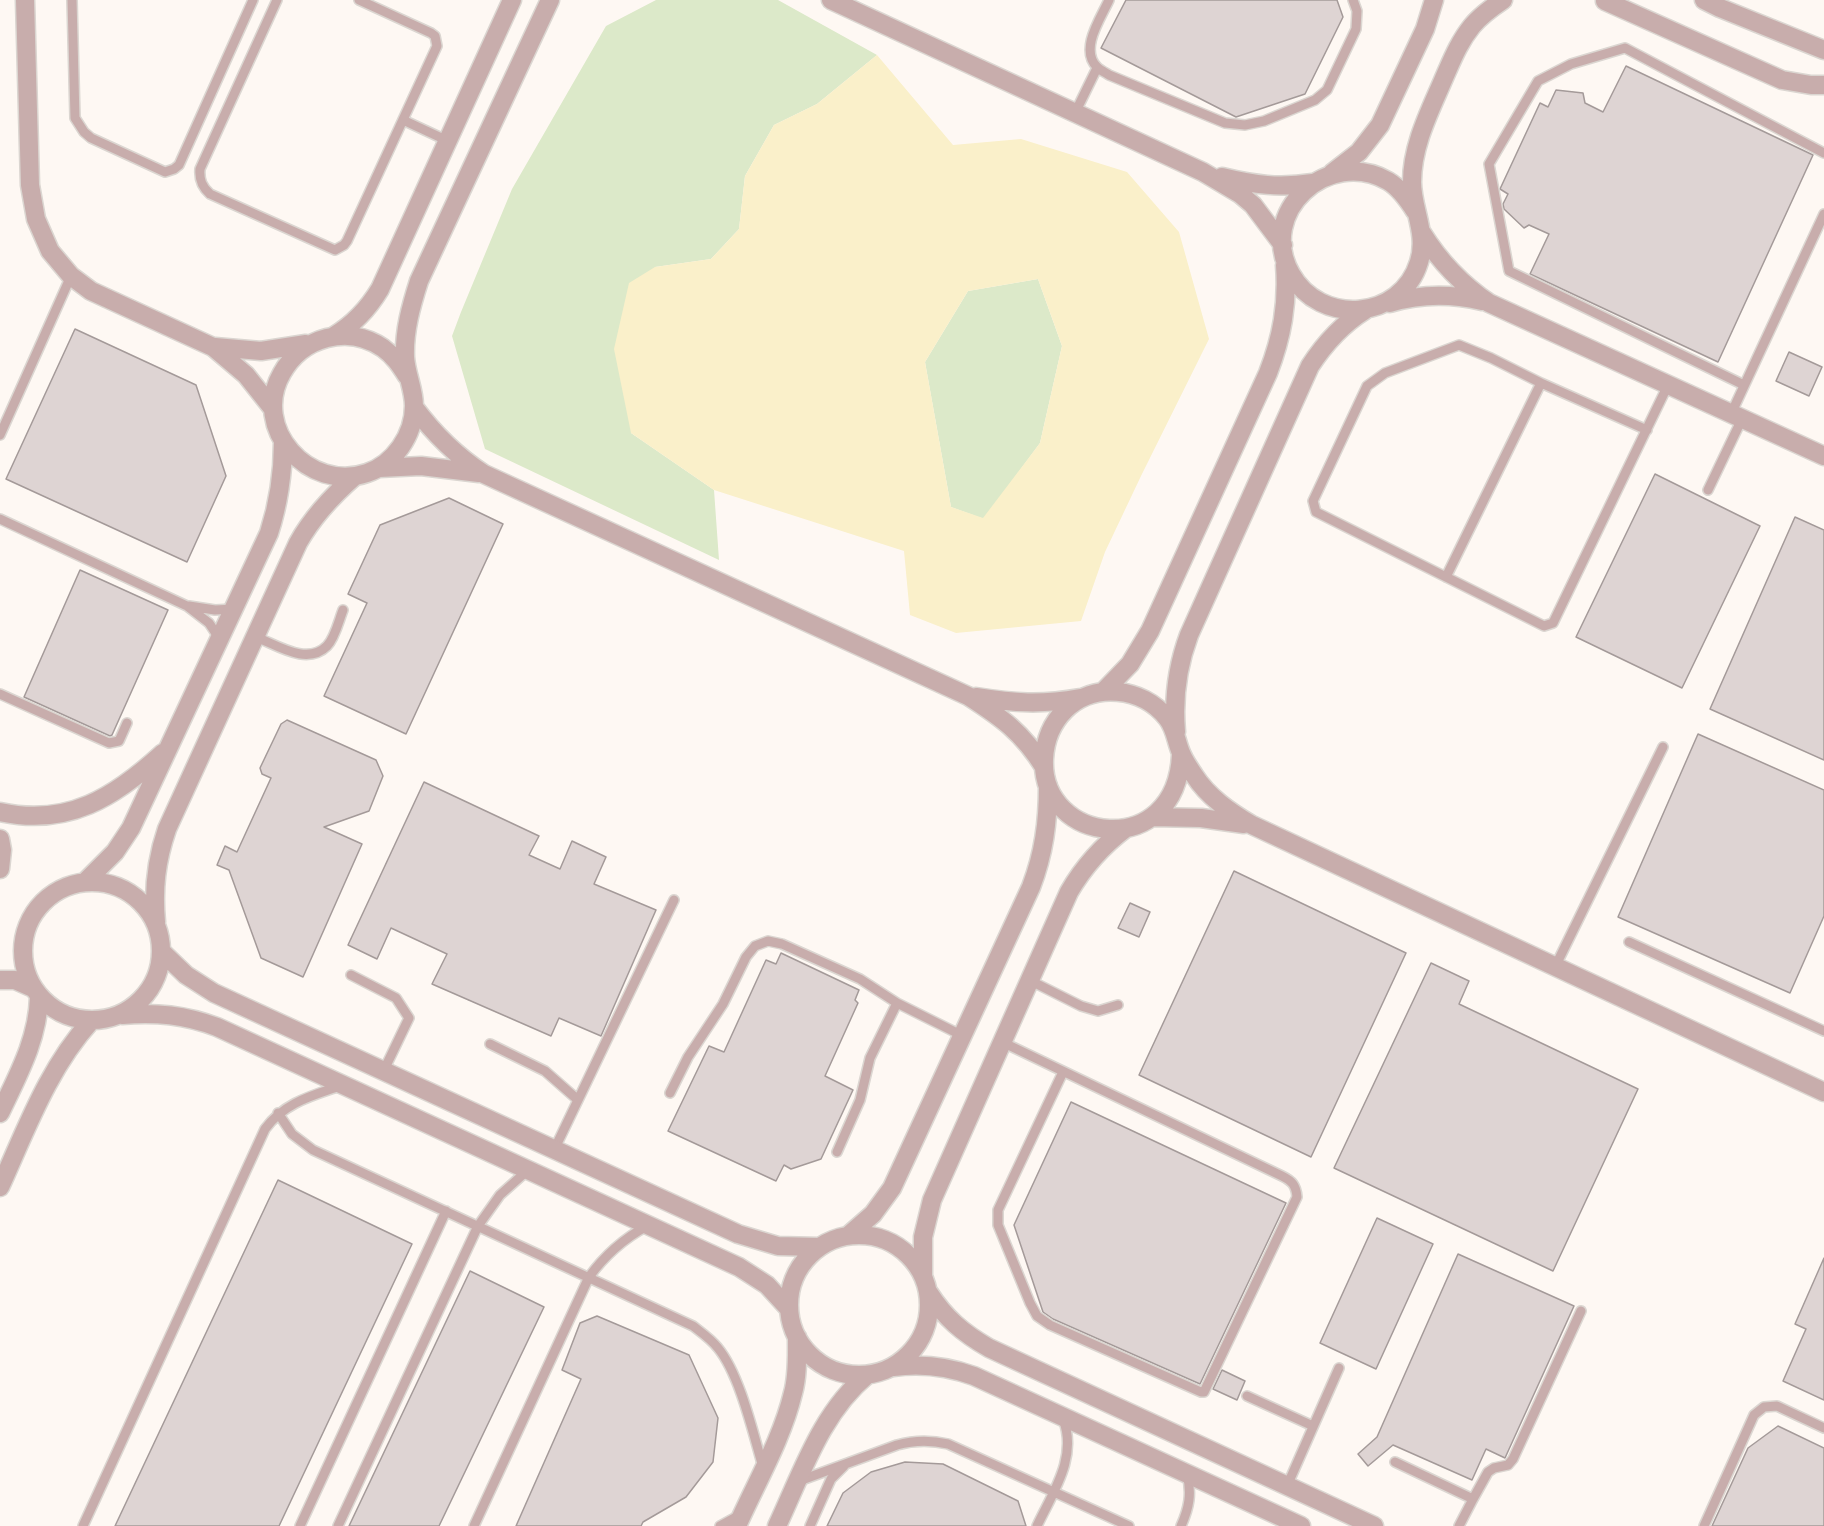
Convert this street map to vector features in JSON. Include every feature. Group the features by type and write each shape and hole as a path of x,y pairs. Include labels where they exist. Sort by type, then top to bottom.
{"street":[{"path":"25,0 32,202 42,236 50,251 70,276 102,297 213,347 246,375 273,409"},
{"path":"334,336 360,316 380,289 512,0"},
{"path":"407,376 408,318 419,281 550,0"},
{"path":"831,0 1203,172 1240,194 1253,205 1283,252 1290,272 1298,285 1315,300 1335,309 1350,311 1422,296 1467,298 1489,303 1824,456"},
{"path":"1103,692 1130,664 1150,631 1268,373 1282,328 1286,305 1283,231 1293,204 1312,183 1331,174 1359,152 1380,125 1425,29 1434,0"},
{"path":"1489,303 1444,265 1422,232 1413,197 1413,168 1424,125 1460,44 1472,26 1488,10 1503,0"},
{"path":"1605,0 1782,80 1824,85"},
{"path":"1704,0 1824,50"},
{"path":"1331,174 1351,171 1380,177 1404,194 1415,211"},
{"path":"1203,172 1251,184 1275,187 1312,183"},
{"path":"1422,232 1419,262 1404,289 1349,321 1334,334 1310,366 1182,654 1174,693 1176,734 1181,754 1194,776 1211,796 1230,812 1252,825 1824,1092"},
{"path":"213,347 261,351 310,344 334,336 351,336 369,340 384,349 397,361 407,376 414,406 405,442 379,468"},
{"path":"310,344 297,353 282,371 274,393 273,409 276,426 283,442 302,463 314,470 341,477 355,476 379,468 442,468 484,474"},
{"path":"414,406 438,437 467,463 484,474 968,696 1004,719 1020,734 1046,776 1057,802 1071,816 1088,825 1107,829 1126,828 1152,817 1165,805 1175,790 1180,773 1181,754"},
{"path":"85,882 111,857 131,828 269,532 282,479 283,442"},
{"path":"122,1015 135,1006 151,989 160,968 162,952 156,922 155,875 166,829 307,528 329,500 355,476"},
{"path":"968,696 1014,703 1060,701 1103,692 1121,692 1139,696 1154,705 1167,718 1176,734"},
{"path":"849,1235 873,1214 892,1188 1027,898 1046,837 1045,746 1052,726 1066,709 1083,697"},
{"path":"0,812 42,815 59,813 93,803 124,787 171,746"},
{"path":"1152,817 1201,818 1252,825"},
{"path":"922,1275 923,1237 932,1200 1069,892 1100,850 1126,828"},
{"path":"0,839 2,850 0,869"},
{"path":"0,1113 33,1038 39,1011 36,992 26,972 23,954 24,937 30,920 40,906 52,894 68,886 85,882 106,883 127,891 144,904 156,922"},
{"path":"162,952 186,975 214,993 758,1242 778,1246 819,1247"},
{"path":"0,980 15,980 36,992 54,1010 72,1018 91,1021 107,1020 122,1015 161,1013 199,1020 753,1275 767,1284 789,1309"},
{"path":"0,1187 53,1073 70,1046 91,1021"},
{"path":"1301,1526 955,1369 934,1365 914,1365 893,1367 867,1375 850,1375 834,1371 806,1351 797,1337 789,1309 790,1291 796,1274 806,1259 819,1247 833,1240 849,1235 872,1236 892,1243 910,1256 922,1275 929,1293 954,1325 989,1348 1374,1526"},
{"path":"893,1367 908,1357 919,1343 930,1311 929,1293"},
{"path":"740,1520 779,1433 794,1392 797,1337"},
{"path":"777,1526 821,1433 836,1407 867,1375"}],"lane":[{"path":"72,0 75,118 78,124 91,138 165,172 178,165 254,0"},
{"path":"277,0 200,169 201,182 206,191 331,249 340,248 347,241 436,51 436,41 431,33 359,0"},
{"path":"1109,0 1090,43 1092,60 1097,68 1225,123 1245,125 1255,124 1308,103 1327,90 1356,29 1357,11 1353,0"},
{"path":"1744,385 1509,271 1488,164 1538,81 1571,64 1625,48 1824,153"},
{"path":"1076,113 1097,68"},
{"path":"404,120 448,141"},
{"path":"1708,490 1737,416 1744,385 1824,214"},
{"path":"0,435 70,276"},
{"path":"1647,430 1541,383 1491,357 1459,345 1385,373 1367,386 1313,501 1313,506 1316,512 1544,626 1553,623 1647,430 1668,385"},
{"path":"1446,577 1541,383"},
{"path":"0,519 187,606 209,623 220,640"},
{"path":"187,606 214,610 234,609"},
{"path":"256,636 302,656 313,655 328,645 343,610"},
{"path":"0,694 109,743 119,741 127,723"},
{"path":"1555,967 1663,747"},
{"path":"555,1148 674,900"},
{"path":"670,1093 688,1057 723,1004 746,957 761,942 775,941 870,984 897,1003 963,1036"},
{"path":"1629,942 1824,1031"},
{"path":"351,975 396,998 409,1018 384,1070"},
{"path":"1029,980 1081,1006 1098,1011 1118,1005"},
{"path":"837,1152 860,1100 870,1059 897,1003"},
{"path":"1002,1042 1282,1176 1296,1187 1297,1197 1204,1392 1050,1324 1037,1316 1029,1303 998,1225 998,1210 1063,1072"},
{"path":"490,1044 545,1071 578,1100"},
{"path":"83,1526 260,1137 271,1120 294,1102 344,1085"},
{"path":"278,1113 292,1134 313,1150 693,1326 718,1347 734,1375 764,1467"},
{"path":"338,1526 478,1226 500,1195 528,1170"},
{"path":"300,1526 446,1211"},
{"path":"474,1526 590,1277 611,1251 647,1226"},
{"path":"1459,1526 1488,1472 1508,1465 1513,1459 1581,1311"},
{"path":"1287,1486 1339,1368"},
{"path":"1247,1396 1313,1426"},
{"path":"1704,1526 1754,1415 1764,1407 1777,1406 1824,1428"},
{"path":"1037,1526 1068,1454 1069,1441 1062,1416"},
{"path":"799,1481 910,1441 936,1441 948,1444 1129,1526"},
{"path":"1395,1462 1473,1499"},
{"path":"810,1526 831,1479 849,1463"},
{"path":"1180,1526 1190,1497 1187,1474"},
{"path":"720,1526 740,1520"}],"green space":[{"path":"656,0 778,0 877,55 817,104 774,125 745,176 739,229 711,259 655,267 631,433 714,490 719,560 485,449 452,336 512,189 606,26"},
{"path":"1038,279 1062,346 1040,443 984,519 951,507 925,362 968,291"}],"sand":[{"path":"877,55 953,145 1021,139 1127,172 1179,232 1209,339 1105,552 1081,621 956,633 910,615 904,551 714,490 631,433 614,349 629,283 655,267 711,259 739,229 745,176 774,125 817,104","holes":["1038,279 1062,346 1040,443 983,518 951,507 925,362 968,291"]}],"building":[{"path":"1126,0 1337,0 1343,17 1305,94 1236,117 1101,48"},
{"path":"1626,66 1813,155 1718,362 1530,274 1549,234 1529,225 1524,228 1504,209 1503,204 1508,194 1500,189 1540,103 1548,107 1556,90 1583,93 1585,103 1603,112"},
{"path":"75,329 196,385 226,476 187,562 6,479"},
{"path":"1789,352 1822,367 1809,396 1776,381"},
{"path":"1655,474 1760,526 1682,688 1576,637"},
{"path":"449,498 503,524 406,734 324,696 367,603 348,594 380,525"},
{"path":"1795,517 1824,530 1824,760 1710,709"},
{"path":"80,570 168,610 110,736 24,697"},
{"path":"287,720 376,760 383,776 369,811 324,827 362,844 303,977 261,958 229,870 217,865 225,846 237,852 271,778 262,774 260,768 281,724"},
{"path":"1698,734 1824,790 1824,916 1790,993 1618,917"},
{"path":"424,782 539,836 529,855 560,869 572,841 606,857 594,884 656,910 601,1036 559,1018 551,1036 432,984 447,954 391,928 377,959 348,945"},
{"path":"1234,871 1406,953 1311,1157 1139,1075"},
{"path":"1130,903 1150,912 1139,937 1118,928"},
{"path":"781,953 859,990 855,1000 858,1003 825,1076 853,1090 821,1159 791,1169 784,1165 776,1181 668,1131 709,1046 724,1052 766,960 776,964"},
{"path":"1431,963 1469,981 1459,1004 1638,1089 1553,1271 1334,1168"},
{"path":"1071,1102 1286,1203 1200,1384 1053,1319 1043,1312 1014,1225"},
{"path":"278,1180 412,1244 279,1526 115,1526"},
{"path":"1377,1218 1433,1244 1376,1369 1320,1343"},
{"path":"1458,1254 1574,1306 1505,1458 1486,1449 1472,1480 1393,1445 1368,1466 1358,1454 1377,1437"},
{"path":"1824,1258 1824,1400 1783,1381 1806,1329 1795,1324"},
{"path":"470,1271 544,1307 439,1526 349,1526"},
{"path":"597,1316 689,1355 718,1418 713,1462 686,1497 643,1522 641,1526 516,1526 581,1379 562,1370 580,1323"},
{"path":"1222,1370 1245,1381 1237,1400 1213,1389"},
{"path":"1778,1426 1824,1448 1824,1526 1712,1526 1748,1448"},
{"path":"905,1462 943,1464 1018,1501 1026,1526 827,1526 843,1493 871,1472"}]}
